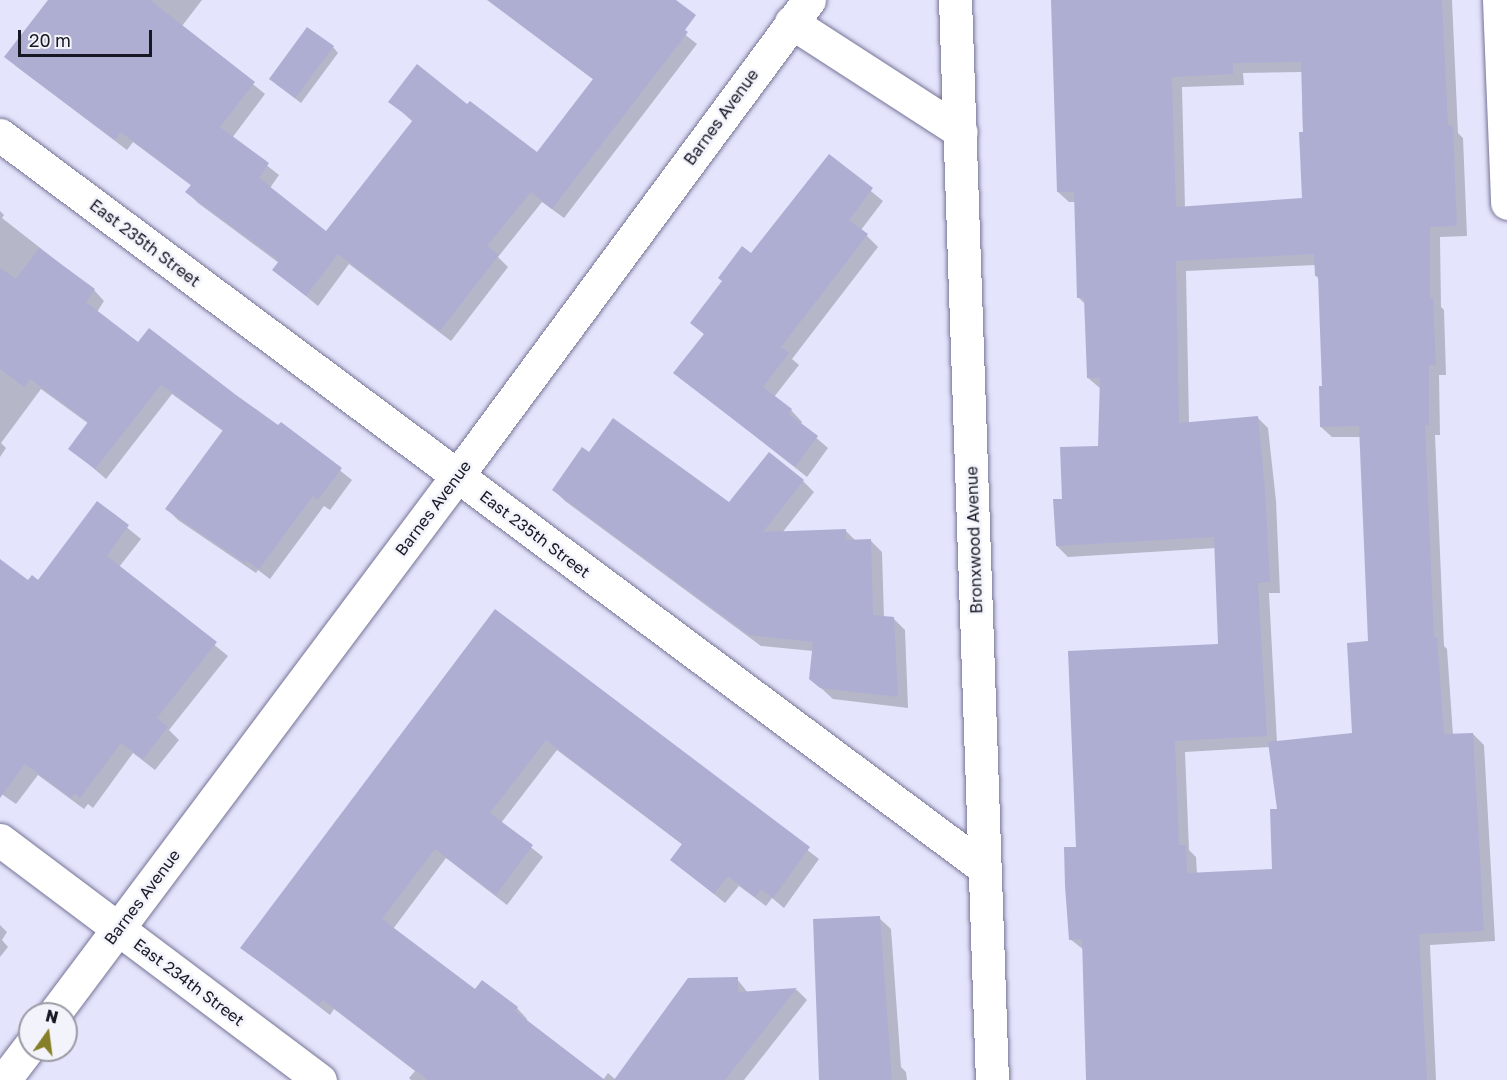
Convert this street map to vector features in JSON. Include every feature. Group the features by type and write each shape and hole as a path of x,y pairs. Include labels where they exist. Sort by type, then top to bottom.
{"street":[{"name":"Bronxwood Avenue","path":"955,0 992,1080"},
{"path":"1499,0 1507,204"},
{"path":"800,11 961,132"},
{"name":"Barnes Avenue","path":"63,1002 457,476 800,11"},
{"name":"East 235th Street","path":"0,135 984,868"},
{"name":"East 234th Street","path":"0,840 320,1080"},
{"path":"4,1080 18,1062"}],"building":[{"path":"48,0 150,0 255,82 220,127 269,163 259,178 326,231 413,120 388,102 417,64 467,104 470,101 537,152 593,79 488,0 676,0 696,15 685,30 688,32 552,209 531,192 487,246 499,255 440,331 338,254 306,296 272,270 279,261 185,192 191,185 121,132 115,140 4,57"},
{"path":"1051,0 1442,0 1448,125 1453,126 1457,226 1430,227 1430,297 1433,298 1436,365 1429,365 1429,425 1425,425 1434,637 1437,637 1444,734 1473,733 1484,931 1419,934 1427,1080 1086,1080 1082,939 1069,940 1065,886 1064,847 1076,847 1068,651 1218,644 1214,537 1056,546 1053,499 1062,499 1060,447 1098,446 1100,378 1087,378 1084,298 1077,298 1074,192 1057,192","holes":["1301,62 1303,132 1299,132 1302,198 1176,207 1172,77 1233,74 1233,63","1314,254 1315,276 1318,276 1322,386 1319,386 1320,427 1359,426 1368,641 1347,643 1352,733 1268,742 1277,809 1270,809 1272,869 1187,873 1186,845 1179,845 1175,741 1267,736 1258,583 1270,582 1258,416 1179,423 1176,261"]},
{"path":"307,27 334,46 295,98 269,79"},
{"path":"829,154 873,188 849,220 868,234 781,347 789,353 763,387 792,409 789,414 818,436 795,467 673,373 704,334 690,323 722,281 718,278 742,246 751,253"},
{"path":"39,248 95,289 86,302 138,342 149,328 236,395 278,425 281,422 342,468 318,500 313,496 259,569 247,561 245,563 165,509 223,430 161,385 95,469 68,449 88,422 30,379 24,387 0,369 0,268 16,279"},
{"path":"613,418 729,502 769,452 804,480 763,532 846,529 846,540 871,539 873,615 894,617 898,697 820,688 809,679 813,642 749,635 552,490 582,447 589,452"},
{"path":"97,501 129,525 107,556 217,642 157,718 168,727 143,759 121,743 80,798 75,793 71,798 25,764 0,798 0,559 28,580 32,575 38,580"},
{"path":"495,609 810,847 773,898 761,889 755,897 728,876 714,894 670,860 682,844 546,740 490,813 533,845 496,895 435,849 382,919 475,989 482,980 518,1007 515,1011 605,1080 428,1080 323,1000 319,1005 240,948"},
{"path":"880,916 892,1080 819,1080 813,919"},
{"path":"738,977 738,992 797,988 725,1080 614,1080 688,978"}]}
